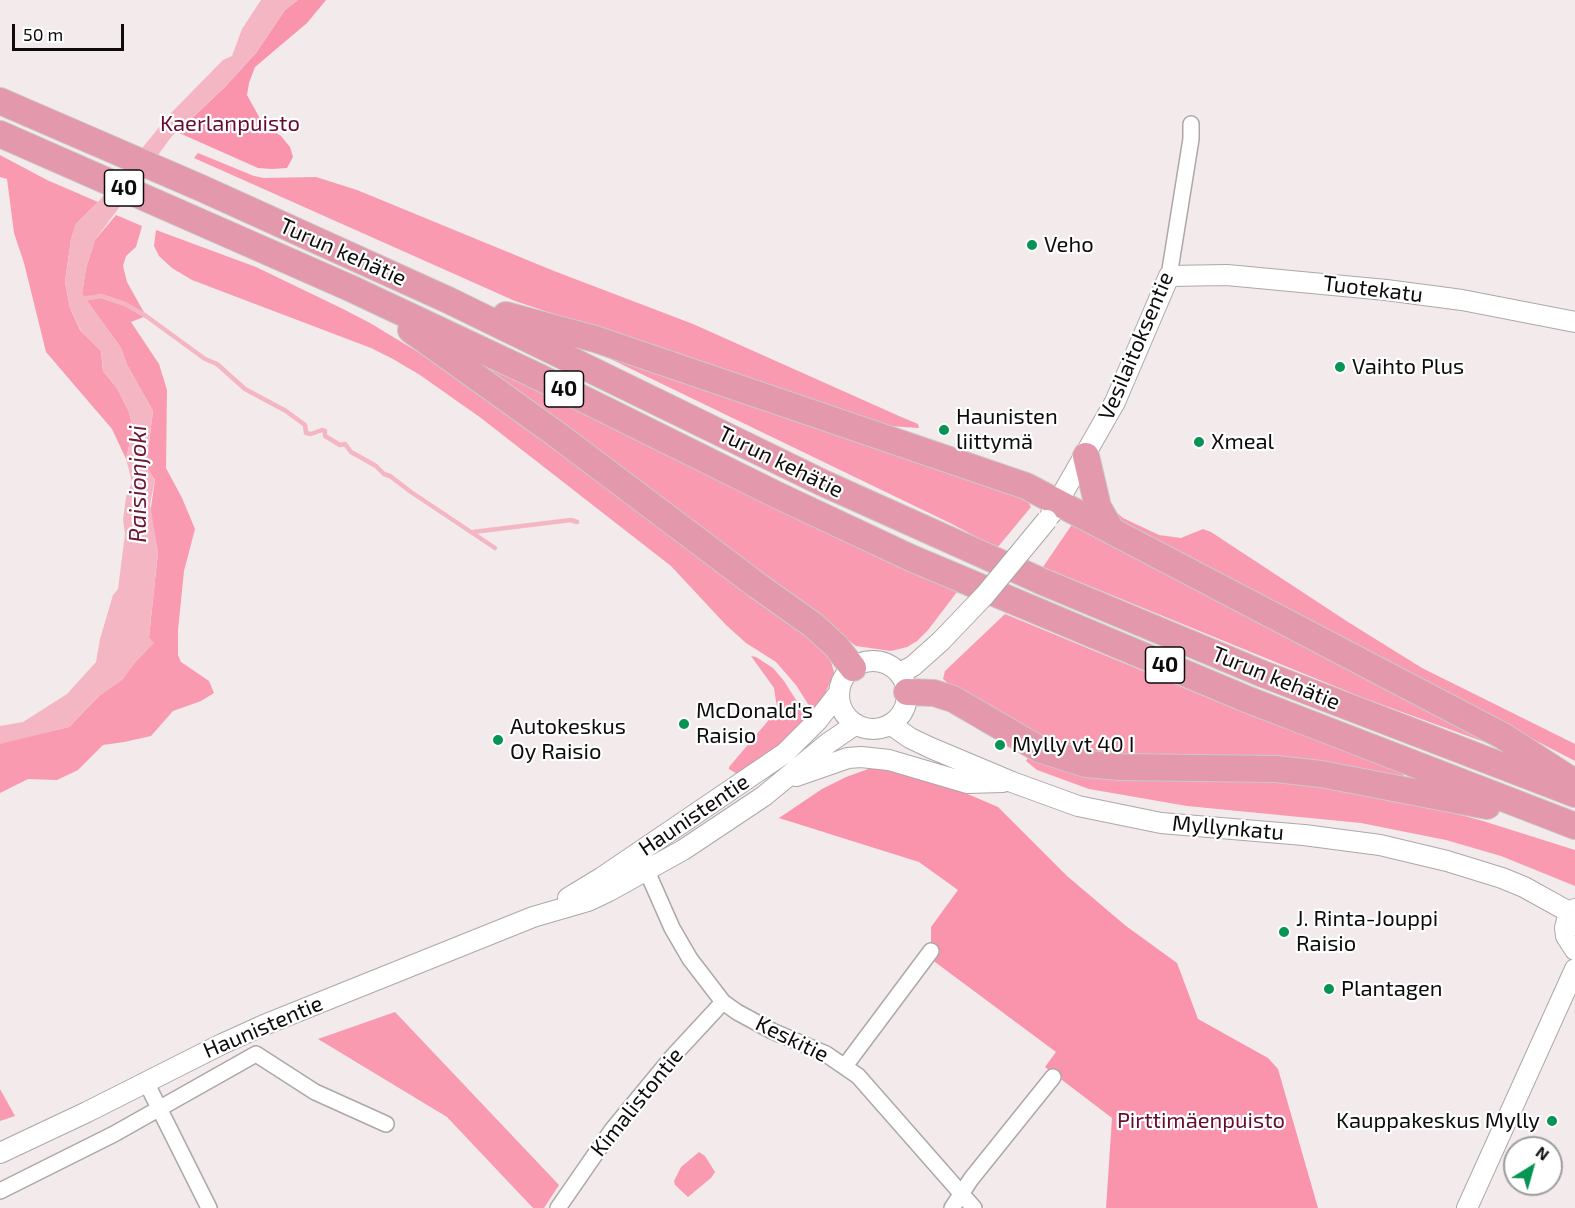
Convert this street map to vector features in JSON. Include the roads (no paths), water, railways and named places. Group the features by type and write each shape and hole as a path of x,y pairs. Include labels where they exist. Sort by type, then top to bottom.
{"highway":[{"name":"Turun kehätie","path":"0,101 201,188 448,300 823,483 1041,581 1263,674 1575,794"},
{"name":"Turun kehätie","path":"0,134 350,288 911,558 1244,698 1567,823"},
{"path":"350,288 454,360 813,625 836,646 853,668"},
{"path":"448,300 594,339 1026,486 1053,511 1111,530 1503,736 1575,783"},
{"path":"1086,456 1098,507 1111,530"},
{"path":"904,683 953,699 1039,749 1086,764 1120,767 1275,769 1321,774 1567,823"}],"street":[{"name":"Vesilaitoksentie","path":"1053,511 1115,402 1169,276 1191,139 1191,124"},
{"name":"Tuotekatu","path":"1169,276 1227,275 1374,289 1462,300 1575,322"},
{"path":"904,683 913,666 941,641 985,595 1053,511"},
{"path":"868,661 880,661 891,665 904,683 907,703 902,713 891,724 878,729 868,729 849,719 843,710 839,693 843,679 853,668 868,661"},
{"name":"Haunistentie","path":"533,917 581,891 785,753 817,722 839,693"},
{"name":"Haunistentie","path":"0,1153 213,1048 264,1026 533,917 588,900 683,850 783,781 827,744 856,724"},
{"name":"Myllynkatu","path":"891,724 910,738 1012,782 1078,806 1161,823 1343,839 1412,852 1524,886 1573,911"},
{"path":"783,781 848,758 861,756 889,760 967,783 1012,782"},
{"name":"Keskitie","path":"639,852 672,928 704,980 723,1002 772,1031 826,1054 845,1066 866,1084 974,1208"},
{"path":"1573,911 1567,920 1566,936 1575,950"},
{"path":"845,1066 930,951"},
{"path":"1467,1208 1575,969"},
{"name":"Kimalistontie","path":"558,1208 612,1130 673,1056 723,1002"},
{"path":"0,1191 114,1134 256,1054 315,1092 386,1124"},
{"path":"952,1208 1053,1077"},
{"path":"146,1082 209,1208"}],"water":[{"name":"Raisionjoki","path":"261,0 298,0 285,10 256,53 225,87 172,136 95,240 86,268 82,294 121,348 127,365 153,411 146,466 155,480 150,504 158,552 149,637 154,643 123,679 100,695 69,727 0,744 0,726 23,722 67,694 96,662 113,595 118,589 125,534 123,520 126,497 132,482 126,459 133,429 129,412 117,388 103,371 101,351 81,331 70,308 65,282 71,239 76,224 98,202 170,114 223,60 232,56 242,29"}],"waterway":[{"path":"82,299 101,296 125,304 146,316 205,359 217,364 245,389 286,411 305,425 306,433 325,431 325,436 340,445 345,444 351,452 376,466 384,474 495,548"},
{"path":"473,532 571,520 577,522"}],"place":[{"name":"Veho","path":"1032,245"},
{"name":"Vaihto Plus","path":"1340,367"},
{"name":"Haunisten liittymä","path":"944,430"},
{"name":"Xmeal","path":"1199,442"},
{"name":"McDonald's Raisio","path":"684,724"},
{"name":"Autokeskus Oy Raisio","path":"498,740"},
{"name":"Mylly vt 40 I","path":"1000,745"},
{"name":"J. Rinta-Jouppi Raisio","path":"1284,932"},
{"name":"Plantagen","path":"1329,989"},
{"name":"Kauppakeskus Mylly","path":"1552,1121"}],"park label":[{"name":"Kaerlanpuisto","path":"230,124"},
{"name":"Pirttimäenpuisto","path":"1201,1121"}]}
